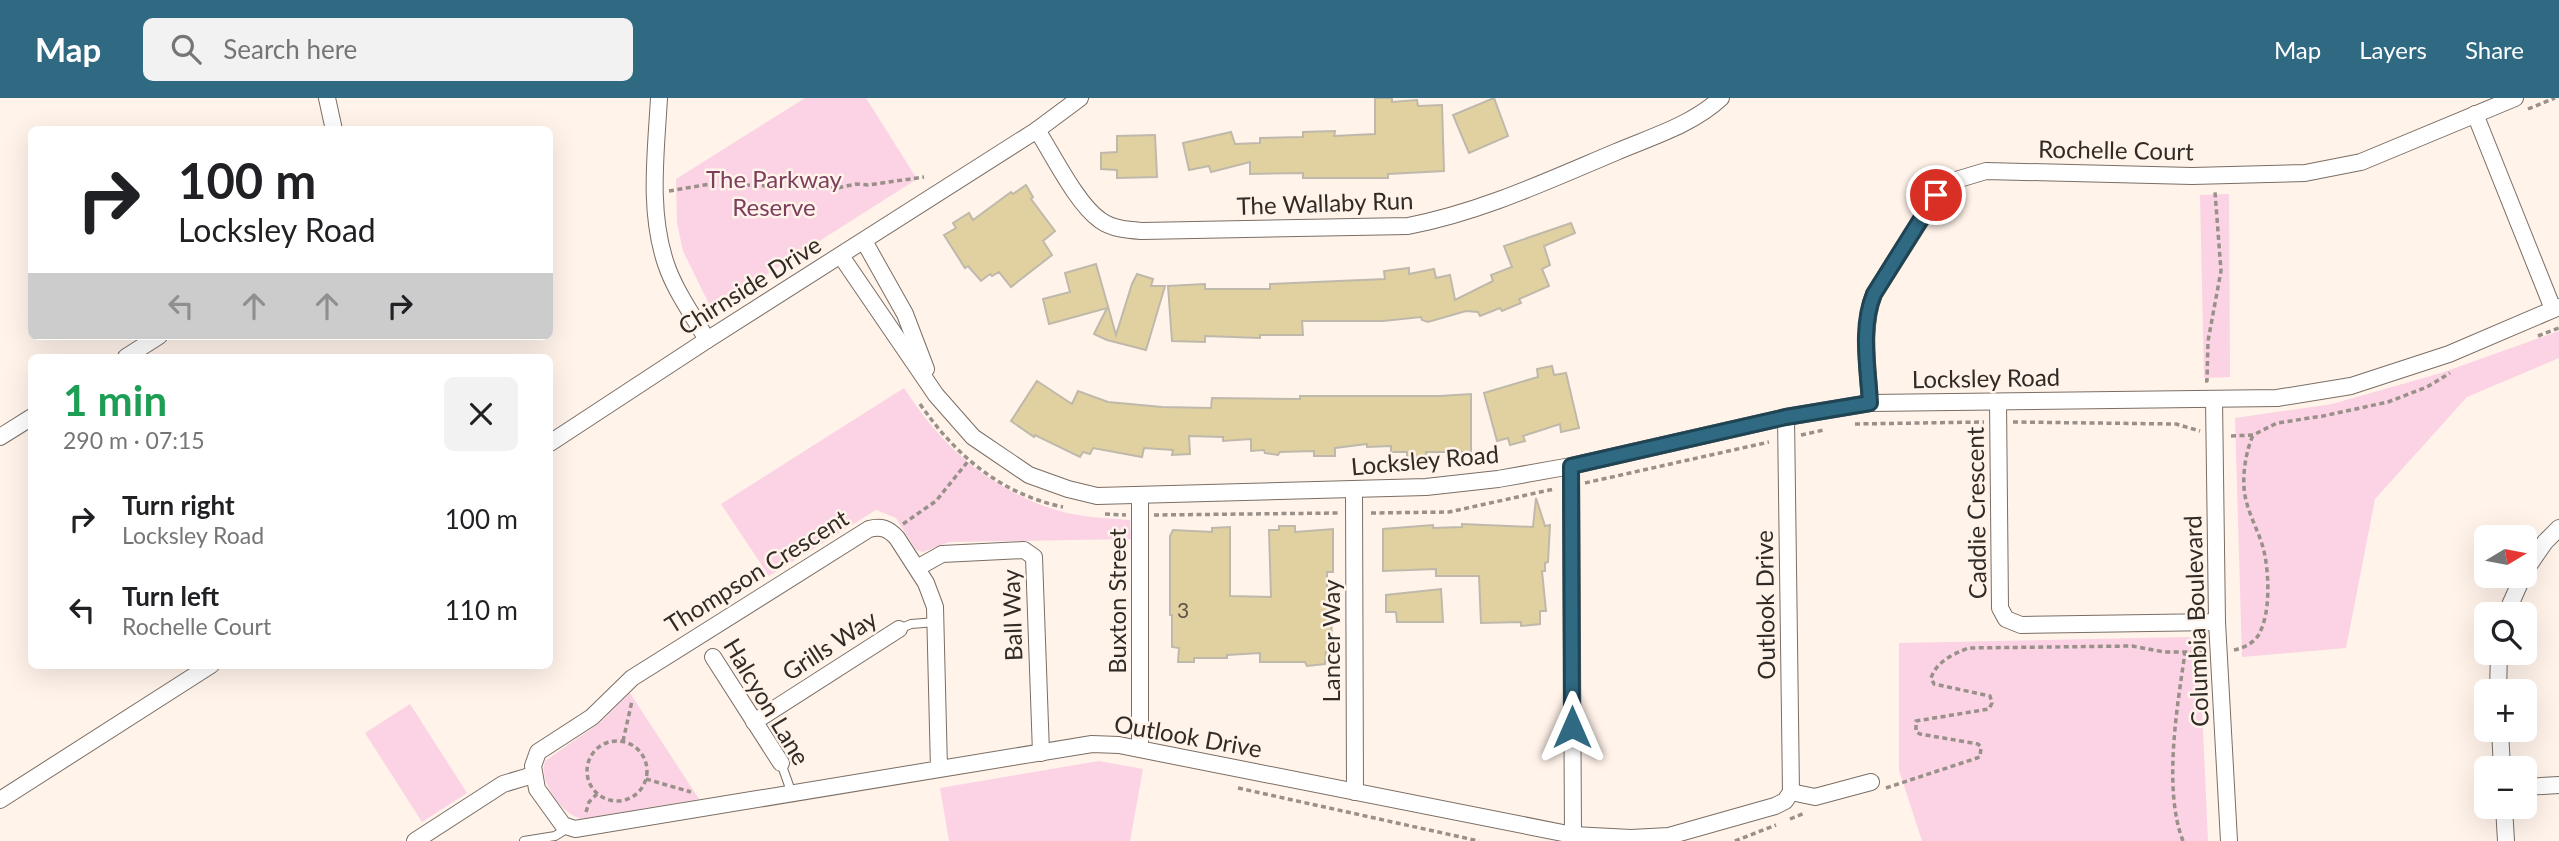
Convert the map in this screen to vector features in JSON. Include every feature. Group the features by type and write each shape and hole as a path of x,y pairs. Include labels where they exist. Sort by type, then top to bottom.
{"street":[{"path":"327,98 333,126"},
{"path":"659,98 654,193 657,233 666,266 707,340"},
{"name":"Chirnside Drive","path":"553,441 1037,130 1080,98"},
{"name":"The Wallaby Run","path":"1037,130 1083,203 1100,221 1120,230 1142,232 1374,228 1408,226 1447,219 1492,204 1690,121 1721,98"},
{"name":"Rochelle Court","path":"1870,403 1868,309 1874,294 1936,195 1956,180 1986,172 2192,176 2305,173 2361,162 2515,98"},
{"path":"2475,114 2556,308"},
{"name":"Locksley Road","path":"864,241 905,314 936,395"},
{"name":"Locksley Road","path":"841,256 936,395 972,437 1029,475 1097,496 1426,487 1498,479 1571,466 1786,417 1870,403 2277,398 2351,386 2449,354 2556,308"},
{"path":"131,354 153,340"},
{"name":"Columbia Boulevard","path":"2214,399 2217,622 2229,841"},
{"name":"Caddie Crescent","path":"1998,402 2000,608 2006,619 2012,623 2032,625 2217,622"},
{"name":"Outlook Drive","path":"568,828 589,828 1092,744 1119,745 1573,835 1631,838 1669,836 1775,806 1785,801 1791,792 1786,417"},
{"path":"0,437 28,420"},
{"path":"1571,466 1573,835"},
{"name":"Lancer Way","path":"1354,490 1355,792"},
{"name":"Buxton Street","path":"1140,496 1140,749"},
{"name":"Thompson Crescent","path":"533,775 538,752 592,717 632,678 705,646 869,529 880,527 891,531"},
{"path":"2538,552 2559,528"},
{"path":"891,531 932,595 936,622 939,769"},
{"name":"Ball Way","path":"917,568 942,554 1024,550 1034,557 1041,753"},
{"name":"Grills Way","path":"754,722 900,629"},
{"name":"Halcyon Lane","path":"705,646 781,763"},
{"path":"0,800 205,669"},
{"path":"415,841 503,784 533,775 537,789 568,828"},
{"path":"1791,792 1815,797 1871,782"},
{"path":"2537,786 2559,785"},
{"path":"2505,819 2506,841"}],"lane":[{"name":"Grills Way","path":"900,629 911,624 936,622"},
{"name":"Halcyon Lane","path":"781,763 792,794"},
{"name":"Outlook Drive","path":"524,841 555,836 568,828"}],"path":[{"path":"654,193 710,184 837,188 924,177"},
{"path":"2194,400 2194,381 2207,381 2208,341 2221,271 2215,192 2204,192"},
{"path":"914,396 948,441 996,482 1064,507"},
{"path":"1850,424 2176,424 2216,436 2253,435 2245,460 2244,487 2247,508 2265,557 2266,606 2260,634 2249,645 2218,651 2164,652 2132,646 1968,648 1950,656 1934,670 1931,678 1934,684 1990,696 1992,703 1989,709 1916,721 1914,727 1920,734 1978,744 1981,747 1980,757 1909,781"},
{"path":"1100,514 1449,512 1825,429"},
{"path":"891,531 936,501 969,460"},
{"path":"2183,841 2176,824 2173,760 2185,652"},
{"path":"623,742 634,696"},
{"path":"623,742 640,752 645,760 646,779 634,796 625,800 606,799 591,786 587,767 596,749 604,744 623,742"},
{"path":"646,779 697,793"},
{"path":"1235,787 1479,841"}],"green space":[{"name":"The Parkway Reserve","path":"805,98 866,98 917,179 725,301 709,304 683,251 677,223 676,179"},
{"path":"2229,194 2230,377 2204,378 2200,195"},
{"path":"2559,331 2559,358 2467,397 2375,499 2346,648 2242,657 2235,418 2332,404 2441,373"},
{"path":"904,388 949,445 985,475 1005,488 1050,508 1100,518 1130,520 1131,539 949,542 923,552 916,550 896,518 876,510 769,576 721,504"},
{"path":"2189,637 2199,643 2208,841 1922,841 1899,770 1899,643"},
{"path":"630,693 699,799 581,819 566,811 553,796 545,778 545,761 601,722"},
{"path":"410,704 467,793 422,822 365,733"},
{"path":"1099,761 1143,769 1130,841 949,841 940,788"}],"building":[{"path":"1375,98 1392,98 1392,102 1417,100 1418,106 1442,105 1444,171 1388,174 1388,178 1303,178 1303,173 1250,174 1250,162 1211,172 1209,166 1189,170 1183,143 1231,132 1235,144 1260,143 1260,138 1303,137 1303,132 1335,131 1334,136 1375,134"},
{"path":"1494,98 1508,136 1469,153 1453,115"},
{"path":"1155,135 1157,177 1117,178 1117,170 1101,169 1101,153 1117,152 1117,136"},
{"path":"1026,185 1033,197 1031,199 1055,231 1043,241 1052,255 1011,287 999,272 992,276 990,274 981,281 968,266 965,268 944,235 956,228 953,223 969,213 973,220 1011,192 1013,194"},
{"path":"1571,223 1575,233 1544,246 1550,265 1542,269 1549,286 1519,299 1521,303 1502,311 1500,308 1480,316 1478,312 1466,311 1428,322 1421,317 1383,321 1302,321 1303,335 1260,335 1260,338 1205,336 1205,342 1172,341 1168,286 1205,284 1205,289 1270,289 1270,284 1385,279 1384,271 1409,268 1409,274 1434,269 1436,278 1450,275 1455,300 1493,281 1491,275 1512,267 1504,246"},
{"path":"1096,264 1116,335 1137,274 1153,279 1151,286 1165,286 1146,350 1094,334 1107,308 1049,324 1043,299 1070,292 1065,273"},
{"path":"1552,366 1554,375 1566,373 1579,428 1561,432 1560,424 1523,436 1525,441 1510,445 1508,438 1497,441 1484,393 1538,377 1537,369"},
{"path":"1037,381 1072,404 1078,391 1108,402 1162,407 1211,408 1212,398 1300,399 1300,396 1471,394 1471,452 1426,452 1427,457 1407,458 1407,452 1391,452 1391,446 1367,447 1367,444 1335,448 1335,456 1314,456 1314,451 1280,452 1278,455 1265,453 1264,450 1251,451 1251,439 1223,441 1223,437 1189,436 1190,454 1172,455 1173,450 1144,448 1142,457 1093,448 1090,454 1083,452 1080,457 1035,435 1034,437 1011,421"},
{"path":"1536,498 1545,526 1550,525 1548,562 1545,563 1545,571 1542,571 1546,611 1540,611 1540,624 1521,626 1521,622 1481,623 1479,576 1436,576 1436,569 1383,571 1383,529 1433,525 1433,528 1462,527 1462,524 1533,527"},
{"path":"1279,526 1295,526 1295,532 1333,529 1333,572 1327,572 1327,601 1330,600 1332,637 1331,651 1326,652 1325,664 1307,666 1305,662 1260,662 1260,653 1227,655 1227,658 1194,658 1194,662 1178,662 1179,648 1172,647 1170,615 1170,536 1173,530 1212,532 1212,528 1230,527 1230,596 1271,597 1269,530 1279,530"},
{"path":"1441,589 1443,622 1397,622 1396,612 1386,612 1386,595"}],"route":[{"path":"1572,727 1571,466 1786,417 1870,403 1868,309 1874,294 1936,195"}]}
